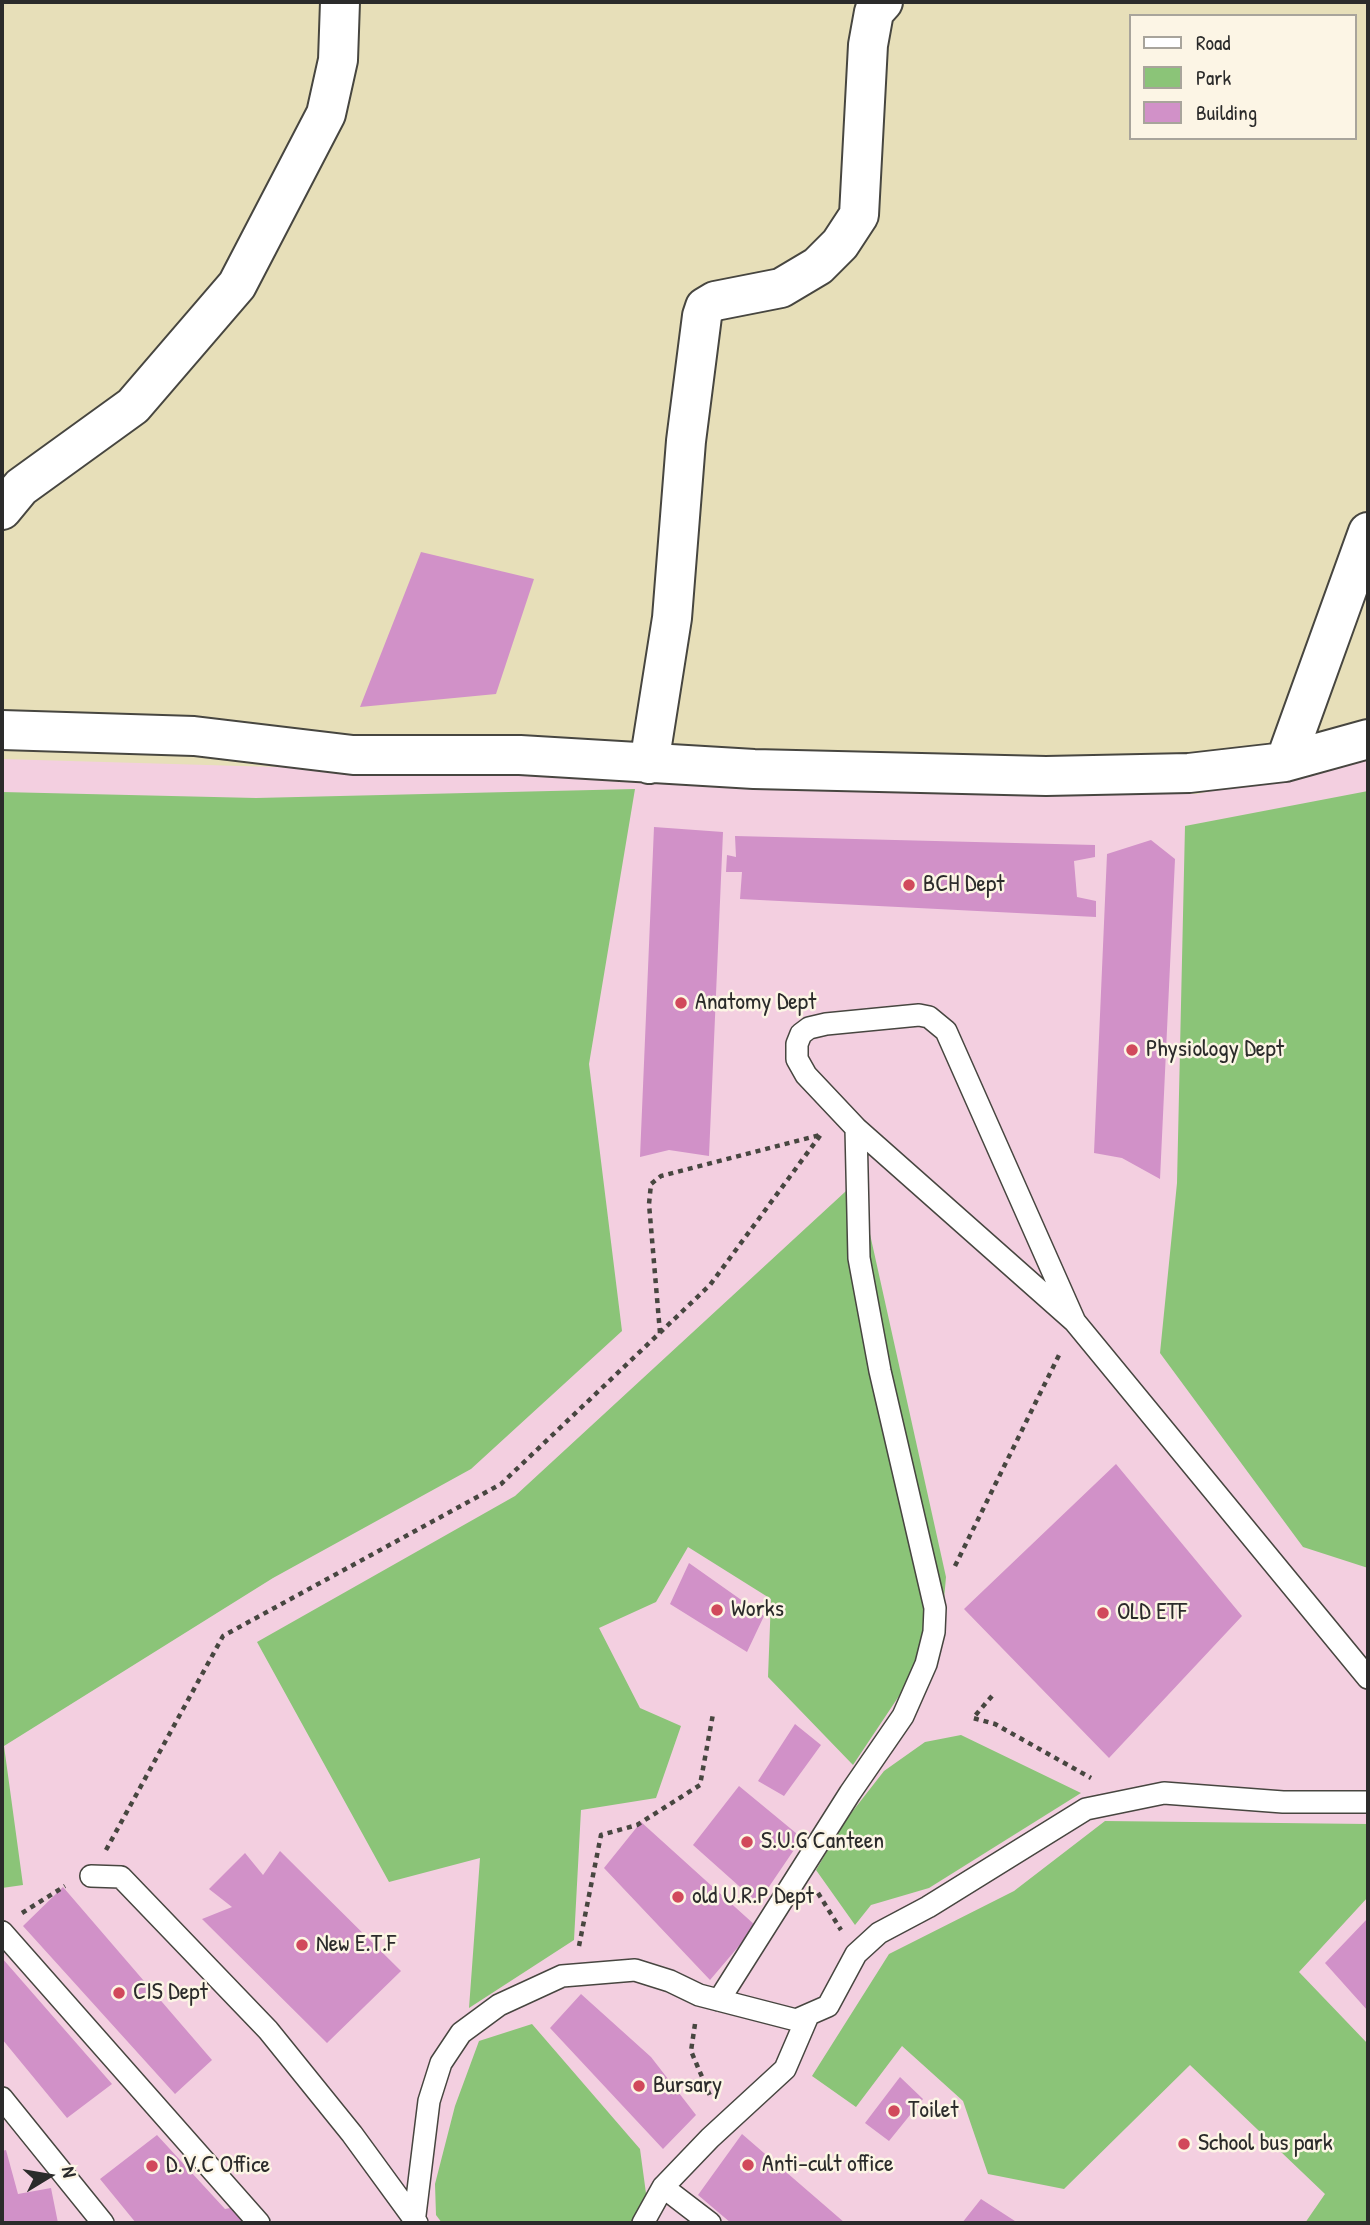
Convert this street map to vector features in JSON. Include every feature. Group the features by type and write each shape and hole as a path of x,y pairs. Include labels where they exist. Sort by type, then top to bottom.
{"street":[{"path":"2,510 21,487 133,406 237,285 326,114 338,60 341,2"},
{"path":"649,764 672,618 686,441 702,316 705,307 715,301 781,288 818,267 840,244 859,215 867,45 874,12 883,2"},
{"path":"1284,762 1368,532"},
{"path":"2,730 194,736 353,755 520,755 649,764 1046,776 1189,774 1284,762 1368,739"}],"lane":[{"path":"1075,1322 952,1042 937,1022 919,1015 826,1024 809,1028 801,1034 797,1044 797,1059 806,1075 856,1128 1075,1322 1368,1678"},
{"path":"709,1998 803,1868 903,1716 926,1664 934,1632 935,1608 880,1371 859,1258 856,1128"},
{"path":"416,2222 429,2102 441,2063 461,2033 499,2005 562,1976 635,1970 709,1998 776,2018 796,2021 828,2006 856,1954 879,1933 928,1907 1086,1809 1164,1793 1283,1802 1368,1802"},
{"path":"91,1876 121,1877 251,2012 352,2134 416,2222"},
{"path":"7,1926 259,2223"},
{"path":"643,2223 663,2186 785,2069 807,2018"},
{"path":"4,2104 103,2223"},
{"path":"663,2186 710,2223"}],"path":[{"path":"7,1926 62,1887 91,1876 223,1636 500,1484 710,1285 821,1135 835,1107"},
{"path":"660,1333 649,1204 651,1184 661,1175 821,1135"},
{"path":"935,1608 1075,1322"},
{"path":"992,1696 973,1718 995,1724 1128,1799"},
{"path":"562,1976 577,1954 601,1835 637,1825 700,1785 713,1714"},
{"path":"803,1868 856,1954"},
{"path":"709,1998 691,2051 723,2126"}],"shaded area":[{"path":"1368,757 1368,2223 2,2223 2,759 1197,794"}],"green space":[{"path":"635,789 589,1064 622,1331 471,1469 273,1578 4,1746 23,1885 2,1888 2,792 256,798"},
{"path":"1368,791 1368,1568 1303,1547 1160,1353 1177,1183 1185,826"},
{"path":"858,1180 946,1577 941,1633 853,1765 768,1677 771,1599 688,1547 656,1602 599,1628 640,1708 681,1726 656,1798 581,1810 574,1940 469,2008 480,1858 389,1882 257,1642 515,1496"},
{"path":"961,1735 1081,1793 929,1888 871,1905 855,1925 816,1870 845,1821 884,1771 925,1742"},
{"path":"1105,1821 1368,1824 1368,1897 1299,1972 1368,2044 1368,2223 1305,2223 1325,2194 1190,2065 1064,2189 988,2174 963,2101 902,2046 856,2107 812,2076 889,1954 1014,1891"},
{"path":"532,2024 640,2149 650,2223 442,2223 436,2215 435,2184 455,2106 479,2041"}],"building":[{"path":"421,552 534,579 496,694 360,707"},
{"name":"Anatomy Dept","path":"654,827 723,832 709,1156 669,1150 640,1157"},
{"name":"BCH Dept","path":"735,836 1095,845 1095,857 1074,861 1077,897 1096,901 1096,917 740,899 742,872 726,872 727,855 736,857"},
{"name":"Physiology Dept","path":"1151,840 1175,859 1160,1179 1122,1158 1094,1153 1107,854"},
{"name":"OLD ETF","path":"1116,1464 1242,1616 1109,1758 964,1609"},
{"name":"Works","path":"689,1563 764,1616 747,1652 670,1604"},
{"path":"795,1724 821,1745 784,1796 758,1781"},
{"name":"S.U.G Canteen","path":"739,1786 802,1838 758,1903 693,1845"},
{"name":"old U.R.P Dept","path":"641,1822 756,1926 710,1980 604,1868"},
{"name":"New E.T.F","path":"280,1851 401,1971 327,2043 202,1919 232,1907 209,1889 245,1853 263,1875"},
{"name":"CIS Dept","path":"63,1887 212,2060 175,2094 23,1926"},
{"path":"1368,1918 1368,2011 1325,1963"},
{"name":"CIS Dept","path":"2,1958 112,2084 67,2118 2,2039"},
{"name":"Bursary","path":"581,1994 651,2057 696,2115 663,2149 550,2028"},
{"name":"Toilet","path":"900,2077 923,2099 889,2141 865,2123"},
{"name":"Anti-cult office","path":"742,2134 845,2223 731,2223 698,2195"},
{"name":"D.V.C Office","path":"157,2135 225,2209 241,2206 255,2223 136,2223 100,2179"},
{"path":"6,2150 18,2194 51,2188 58,2223 2,2223 2,2151"},
{"path":"981,2199 1018,2223 962,2223"}],"place":[{"name":"BCH Dept","path":"909,885"},
{"name":"Anatomy Dept","path":"681,1003"},
{"name":"Physiology Dept","path":"1132,1050"},
{"name":"Works","path":"717,1610"},
{"name":"OLD ETF","path":"1103,1613"},
{"name":"S.U.G Canteen","path":"747,1842"},
{"name":"old U.R.P Dept","path":"678,1897"},
{"name":"New E.T.F","path":"302,1945"},
{"name":"CIS Dept","path":"119,1993"},
{"name":"Bursary","path":"639,2086"},
{"name":"Toilet","path":"894,2111"},
{"name":"School bus park","path":"1184,2144"},
{"name":"Anti-cult office","path":"748,2165"},
{"name":"D.V.C Office","path":"152,2166"}]}
